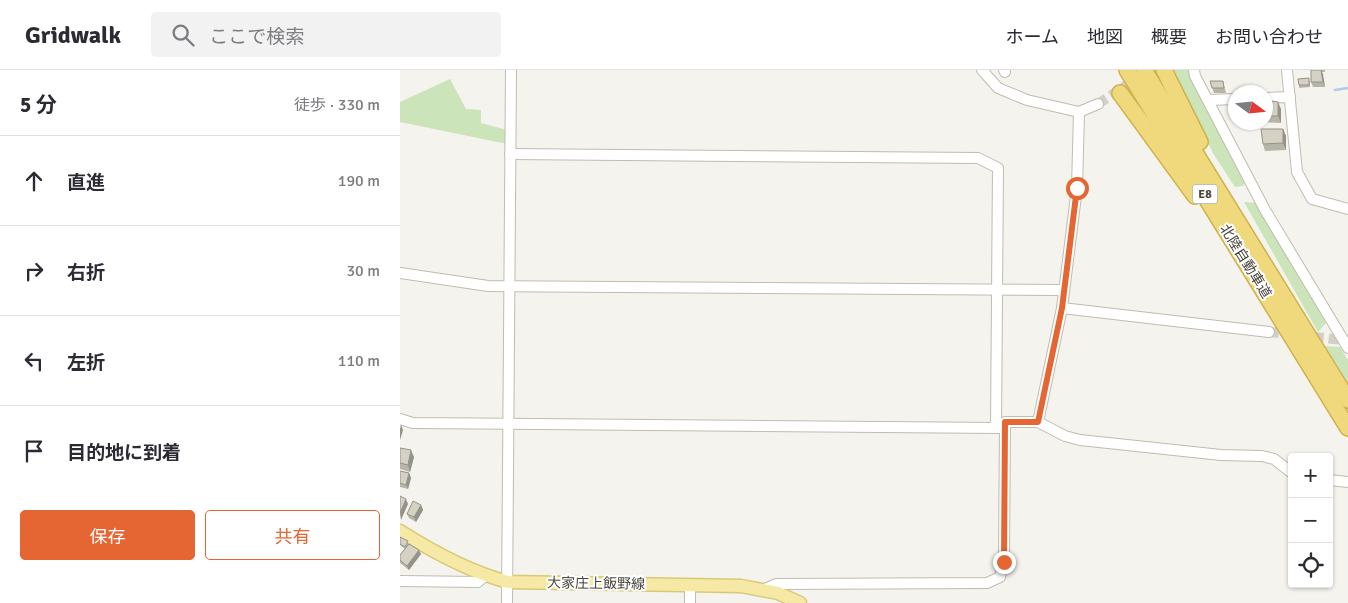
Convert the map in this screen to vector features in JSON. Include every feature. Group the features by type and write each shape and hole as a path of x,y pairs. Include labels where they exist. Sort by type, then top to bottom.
{"highway":[{"name":"北陸自動車道","path":"1127,70 1348,428"},
{"name":"北陸自動車道","path":"1144,70 1282,290 1348,400"},
{"path":"1164,70 1207,155 1282,290"},
{"path":"1120,93 1162,148 1282,320"}],"main road":[{"name":"大家庄上飯野線","path":"400,531 421,545 485,576 508,582 741,586 765,589 800,603"}],"street":[{"path":"508,603 511,70"},
{"path":"982,70 998,88 1027,100 1079,112 1098,104"},
{"path":"1194,70 1195,76 1265,210 1346,343"},
{"path":"1288,70 1297,172 1312,199 1348,209"},
{"path":"1273,98 1290,97"},
{"path":"1208,100 1228,99"},
{"path":"1038,422 1062,308 1076,196 1079,112"},
{"path":"510,154 978,158 998,168 1000,428 1004,562 1000,577 987,583 776,584 765,589"},
{"path":"400,273 488,286 1064,290"},
{"path":"1062,308 1269,332"},
{"path":"400,419 413,423 1000,428"},
{"path":"1000,428 1005,422 1038,422 1065,436 1080,440 1221,455 1262,456 1274,459 1288,470"},
{"path":"1333,480 1348,482"},
{"path":"400,582 478,582 485,576"},
{"path":"690,585 690,603"}],"green space":[{"path":"1171,70 1190,70 1192,82 1245,181 1243,186 1235,187 1214,155"},
{"path":"450,79 466,109 481,110 481,123 507,130 507,144 400,122 400,102"},
{"path":"1244,202 1257,203 1326,323 1318,332"},
{"path":"1325,346 1340,347 1348,360 1348,383"}],"building":[{"path":"1311,70 1321,70 1323,82 1311,82"},
{"path":"1309,78 1309,85 1299,85 1298,79"},
{"path":"1210,81 1223,81 1224,88 1212,88"},
{"path":"1273,101 1278,102 1278,116 1273,116"},
{"path":"1283,129 1283,143 1263,144 1261,130"},
{"path":"400,448 411,450 408,465 400,463"},
{"path":"400,471 409,473 406,485 400,483"},
{"path":"400,496 406,499 400,513"},
{"path":"413,501 421,505 414,517 407,514"},
{"path":"400,537 408,541 405,547 400,544"},
{"path":"409,544 419,550 407,566 400,560 400,555"}],"waterway":[{"path":"1335,90 1348,88"}],"tunnel":[{"path":"1098,104 1139,77"},
{"path":"1269,332 1342,340"}],"route":[{"path":"1004,562 1005,422 1038,422 1062,308 1077,188"}]}
